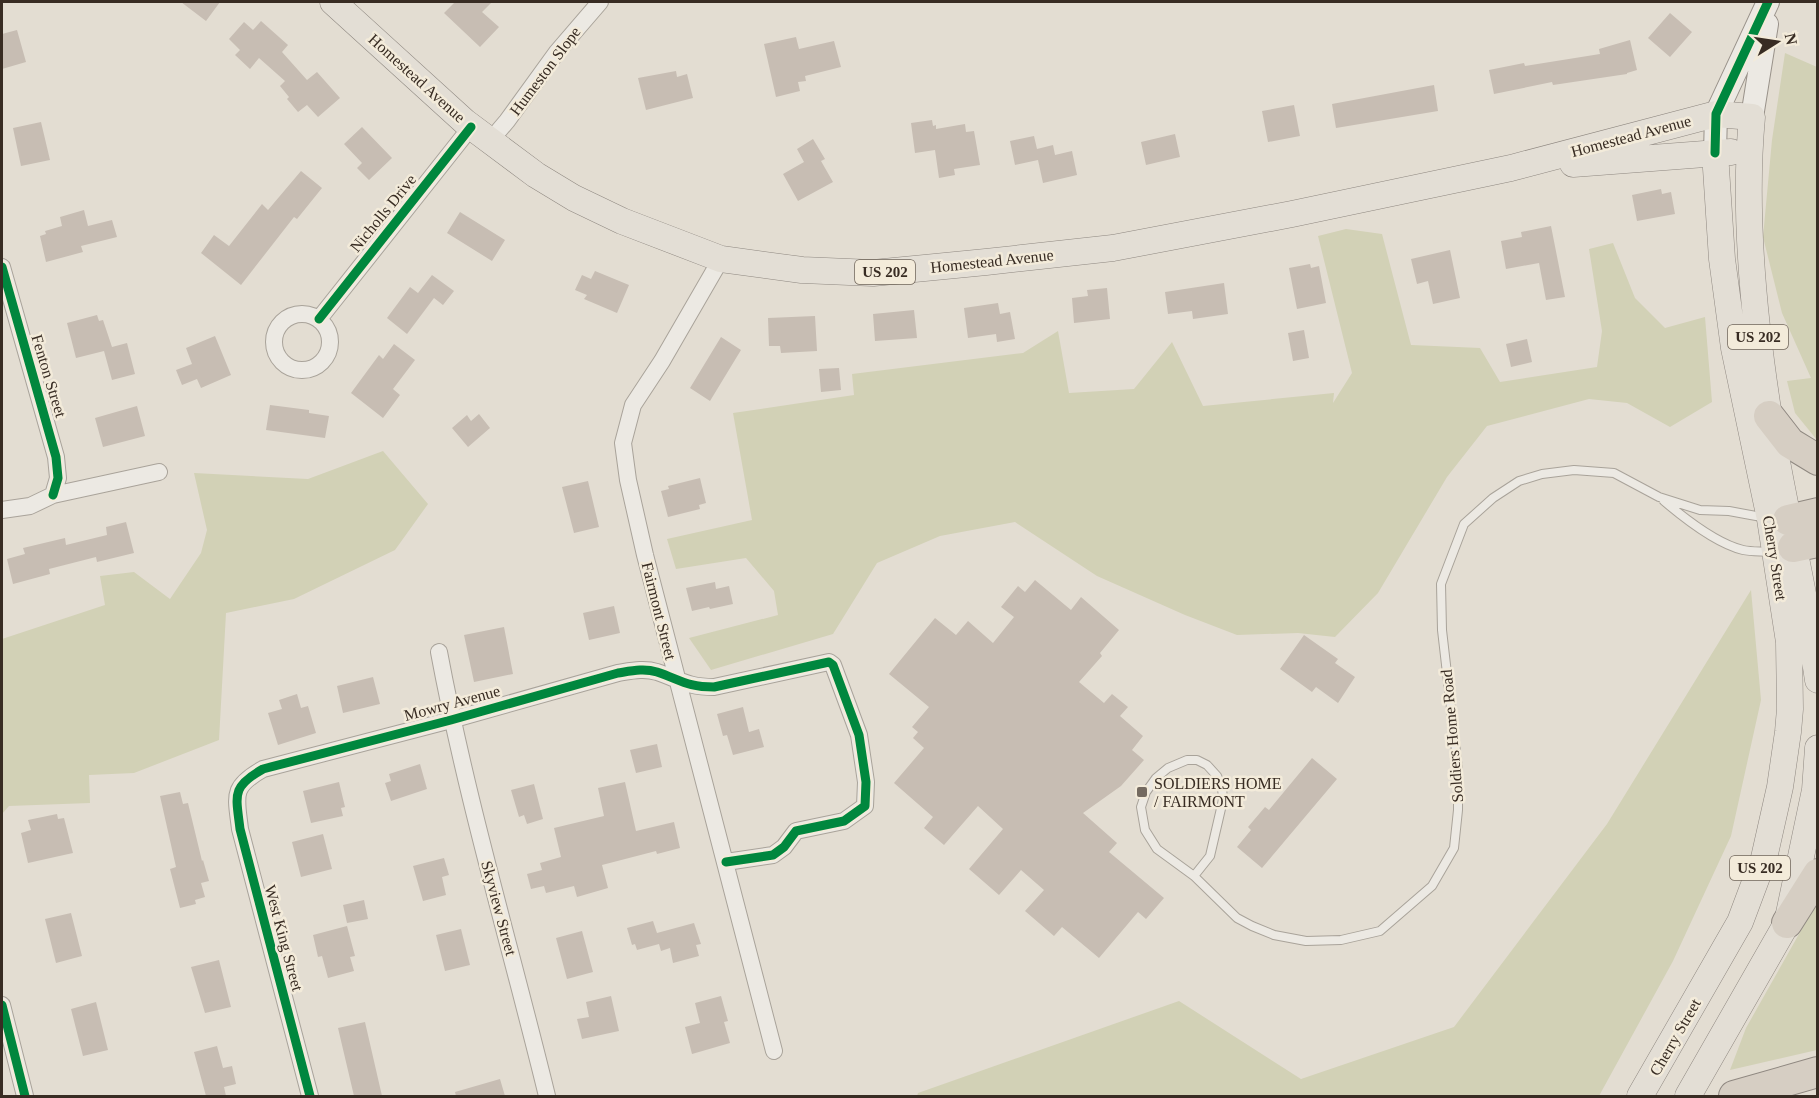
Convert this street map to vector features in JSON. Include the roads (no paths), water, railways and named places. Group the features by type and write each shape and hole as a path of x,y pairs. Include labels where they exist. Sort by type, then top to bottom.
{"highway":[{"path":"1769,416 1790,443 1818,460"},
{"path":"1789,536 1818,513"},
{"path":"1787,923 1818,874"},
{"path":"1734,1096 1818,1072"}],"main road":[{"name":"Homestead Avenue","path":"333,2 431,93 481,134 536,175 574,198 622,221 721,259 802,270 873,273 1113,248 1292,214 1511,168 1716,114 1752,117"},
{"name":"Cherry Street","path":"1752,117 1749,151 1753,298 1769,416 1789,536 1812,639 1818,680"},
{"name":"Homestead Avenue","path":"1511,168 1749,151"},
{"name":"Cherry Street","path":"1641,1096 1740,922 1764,858 1780,787 1790,709 1789,536 1734,348 1722,259 1715,153"},
{"name":"US 202","path":"1688,1096 1787,923 1815,790 1818,748"}],"street":[{"name":"Humeston Slope","path":"481,134 507,121 557,52 600,2"},
{"name":"Cherry Street","path":"1715,153 1716,114 1770,2"},
{"name":"Cherry Street","path":"1752,117 1770,2"},
{"name":"Nicholls Drive","path":"319,319 481,134"},
{"name":"Fairmont Street","path":"721,259 662,361 633,405 623,443 628,480 640,534 774,1051"},
{"name":"Fenton Street","path":"3,277 56,457 58,478 53,495"},
{"path":"2,510 30,506 53,495 159,472"},
{"name":"Skyview Street","path":"439,652 451,720 468,790 521,987 547,1096"},
{"path":"677,681 698,687 714,687 829,662 833,665 859,735 866,782 865,806 844,821 796,831 784,847 773,855 726,862"},
{"name":"Mowry Avenue","path":"240,787 248,778 263,769 451,720 618,672 638,670 656,672 677,681"},
{"name":"West King Street","path":"240,787 237,805 240,829 310,1096"},
{"path":"2,1005 25,1096"}],"lane":[{"name":"Soldiers Home Road","path":"1194,876 1210,856 1223,800 1222,787 1217,776 1207,765 1197,760 1187,760 1168,768 1146,792 1141,807 1145,830 1157,849 1194,876 1237,918 1252,926 1274,935 1306,941 1341,940 1380,931 1432,886 1454,848 1458,810 1458,769 1442,630 1441,584 1464,524 1510,486 1542,474 1574,471 1614,473 1659,497 1700,510 1729,511 1789,536"},
{"name":"Soldiers Home Road","path":"1659,497 1687,520 1743,550 1789,536"}],"place":[{"name":"SOLDIERS HOME / FAIRMONT","path":"1142,792"}]}
